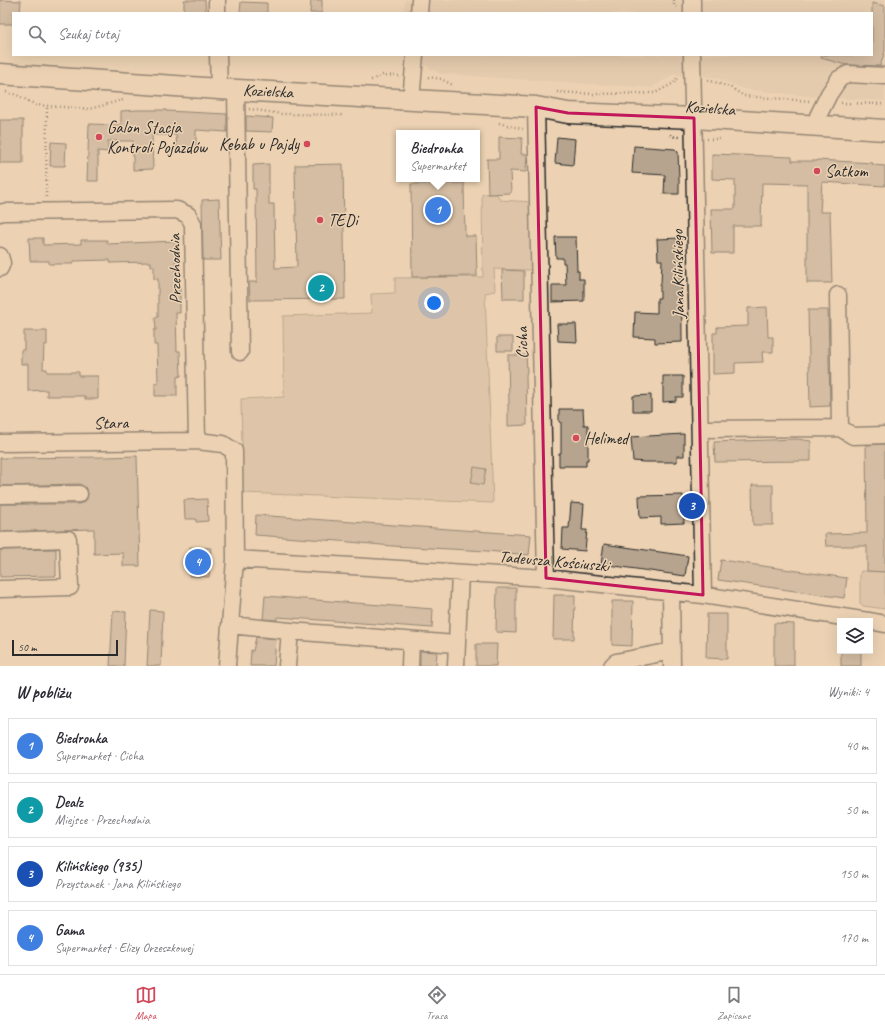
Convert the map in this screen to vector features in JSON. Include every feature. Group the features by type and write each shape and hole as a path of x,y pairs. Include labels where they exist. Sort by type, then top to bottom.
{"main road":[{"name":"Kozielska","path":"0,74 536,107 568,100 885,130"},
{"name":"Kozielska","path":"693,112 822,109 885,119"}],"street":[{"path":"217,0 217,12"},
{"path":"419,12 420,0"},
{"path":"692,0 692,12"},
{"path":"218,56 228,89 236,108 240,352"},
{"path":"411,100 415,56"},
{"name":"Jana Kilińskiego","path":"692,56 703,595"},
{"path":"822,109 839,79 848,74 885,76"},
{"name":"Cicha","path":"536,107 546,578"},
{"name":"Przechodnia","path":"0,213 176,210 188,215 193,224 197,441"},
{"path":"0,256 2,263 0,268"},
{"path":"838,295 840,428"},
{"path":"700,429 840,428 853,436 885,436"},
{"name":"Stara","path":"0,443 197,441 223,444 234,451 235,559"},
{"path":"0,495 79,494"},
{"path":"0,541 68,540 70,587 0,589"},
{"path":"227,666 235,559"},
{"name":"Tadeusza Kościuszki","path":"235,559 546,578 703,595 850,618"},
{"path":"456,666 460,573"},
{"path":"612,666 616,662 672,658 671,591"},
{"name":"Tadeusza Kościuszki","path":"873,622 885,624"},
{"path":"230,625 456,644"},
{"path":"288,666 290,631"},
{"path":"410,666 411,641"}],"path":[{"path":"708,80 730,87 744,96 822,109 885,104"},
{"path":"46,212 47,106"}],"highlighted area":[{"path":"536,107 568,113 694,118 703,595 546,578"}],"shaded area":[{"path":"405,0 885,0 885,101 816,97 744,89 714,77 673,75 652,88 440,74 409,56 873,56 873,12 403,12"},
{"path":"482,194 497,194 500,200 531,202 531,270 494,269 495,291 485,293 493,503 243,493 241,399 284,397 283,316 372,313 371,294 395,293 395,278 483,277"},
{"path":"861,571 885,572 885,609 863,606 860,603"}],"building":[{"path":"0,0 21,1 20,12 12,12 12,24 0,24"},
{"path":"184,0 205,0 206,12 184,12"},
{"path":"311,0 322,0 322,12 310,12"},
{"path":"241,2 267,3 267,12 240,12"},
{"path":"872,3 885,6 885,51 880,66 846,65 821,58 822,56 873,56"},
{"path":"166,110 227,114 227,132 196,130 196,151 177,150 176,135 152,135 153,169 133,170 133,141 108,141 108,152 98,151 98,181 87,181 89,124 121,125 121,111"},
{"path":"246,116 273,118 272,132 246,131"},
{"path":"0,120 23,120 23,163 0,163"},
{"path":"499,137 522,138 521,154 527,154 526,172 510,171 511,193 488,194 487,159 499,159"},
{"path":"557,137 575,139 573,165 555,163"},
{"path":"51,142 66,143 65,166 50,166"},
{"path":"634,146 675,149 678,152 679,194 664,194 665,175 632,173"},
{"path":"712,154 792,157 792,161 817,160 873,163 873,165 885,166 885,186 822,182 820,212 830,212 832,283 807,283 807,184 762,183 761,226 733,226 733,253 712,253 711,209 735,209 735,180 712,179"},
{"path":"269,164 269,204 274,204 275,268 297,267 295,165 343,164 345,299 250,300 249,282 257,282 256,189 253,189 253,165"},
{"path":"464,183 465,236 476,236 477,276 412,277 411,184"},
{"path":"219,199 221,260 203,260 202,200"},
{"path":"555,237 576,237 577,271 579,271 579,279 584,279 584,301 552,302 552,285 566,285 565,263 563,263 563,258 556,258"},
{"path":"29,238 43,238 43,245 81,244 81,240 107,240 107,244 175,241 176,287 180,287 180,313 176,313 177,351 180,351 181,376 177,377 177,396 155,396 155,383 158,383 157,345 154,345 154,330 156,330 155,317 158,317 158,279 154,279 154,266 151,266 151,262 110,263 110,260 73,261 73,264 49,264 49,261 30,261"},
{"path":"681,238 682,342 655,343 655,338 634,337 635,312 657,313 657,298 660,298 662,260 658,260 657,239"},
{"path":"502,270 524,271 524,299 503,299"},
{"path":"767,307 768,337 773,337 773,352 762,352 763,362 735,363 735,373 713,374 713,333 717,333 717,327 748,326 748,308"},
{"path":"808,310 828,310 830,406 810,407"},
{"path":"557,324 576,324 577,342 558,341"},
{"path":"24,331 47,331 47,345 44,345 43,369 47,369 47,372 79,372 79,376 98,376 98,399 85,399 85,396 47,396 47,390 28,391 28,364 21,364 21,350 24,350"},
{"path":"497,337 513,337 513,351 497,351"},
{"path":"508,355 526,355 527,425 508,426"},
{"path":"663,376 683,376 683,397 676,397 676,401 663,402"},
{"path":"651,395 651,411 633,411 633,396"},
{"name":"Helimed","path":"559,409 583,409 584,425 588,425 588,460 586,460 586,466 559,466 559,453 561,453 561,422 559,422"},
{"path":"684,434 684,456 677,456 677,462 633,461 631,437"},
{"path":"797,439 811,441 811,461 715,462 714,442"},
{"path":"885,444 885,572 867,571 867,546 826,546 825,534 867,533 866,445"},
{"path":"137,456 140,566 123,566 123,553 94,554 94,529 0,532 0,504 79,504 87,499 88,494 87,489 79,484 0,486 0,458"},
{"path":"474,467 486,469 483,485 471,483"},
{"path":"752,485 773,485 773,525 753,525"},
{"path":"683,495 684,523 661,524 661,517 640,518 639,496"},
{"path":"207,499 208,521 196,522 196,519 185,519 184,500"},
{"path":"571,503 584,504 582,530 587,530 585,551 562,549 563,528 569,528"},
{"path":"256,515 531,535 529,555 255,535"},
{"path":"604,544 688,556 685,576 601,564"},
{"path":"190,547 211,548 209,577 189,576"},
{"path":"56,549 56,576 0,577 0,550"},
{"path":"721,560 847,578 844,598 718,580"},
{"path":"497,588 516,588 516,633 496,632"},
{"path":"554,595 575,595 574,639 553,639"},
{"path":"265,596 433,609 432,628 277,617 277,620 263,619"},
{"path":"612,601 633,601 632,646 612,645"},
{"path":"150,610 163,611 161,666 147,666"},
{"path":"113,611 126,612 124,666 110,666"},
{"path":"707,614 727,614 727,659 706,658"},
{"path":"774,623 794,624 794,666 774,666"},
{"path":"256,637 276,639 274,666 250,666 251,650 253,651"},
{"path":"476,644 497,644 496,666 476,666"},
{"path":"420,651 437,652 436,666 420,666"},
{"path":"841,654 861,654 861,666 841,666"}],"place":[{"name":"Galon Stacja Kontroli Pojazdów","path":"99,137"},
{"name":"Kebab u Pajdy","path":"307,144"},
{"name":"Satkom","path":"817,171"},
{"name":"Biedronka","path":"438,210"},
{"name":"TEDi","path":"320,220"},
{"name":"Dealz","path":"321,288"},
{"name":"Helimed","path":"576,438"},
{"name":"Kilińskiego (935)","path":"692,506"},
{"name":"Gama","path":"198,562"}]}
